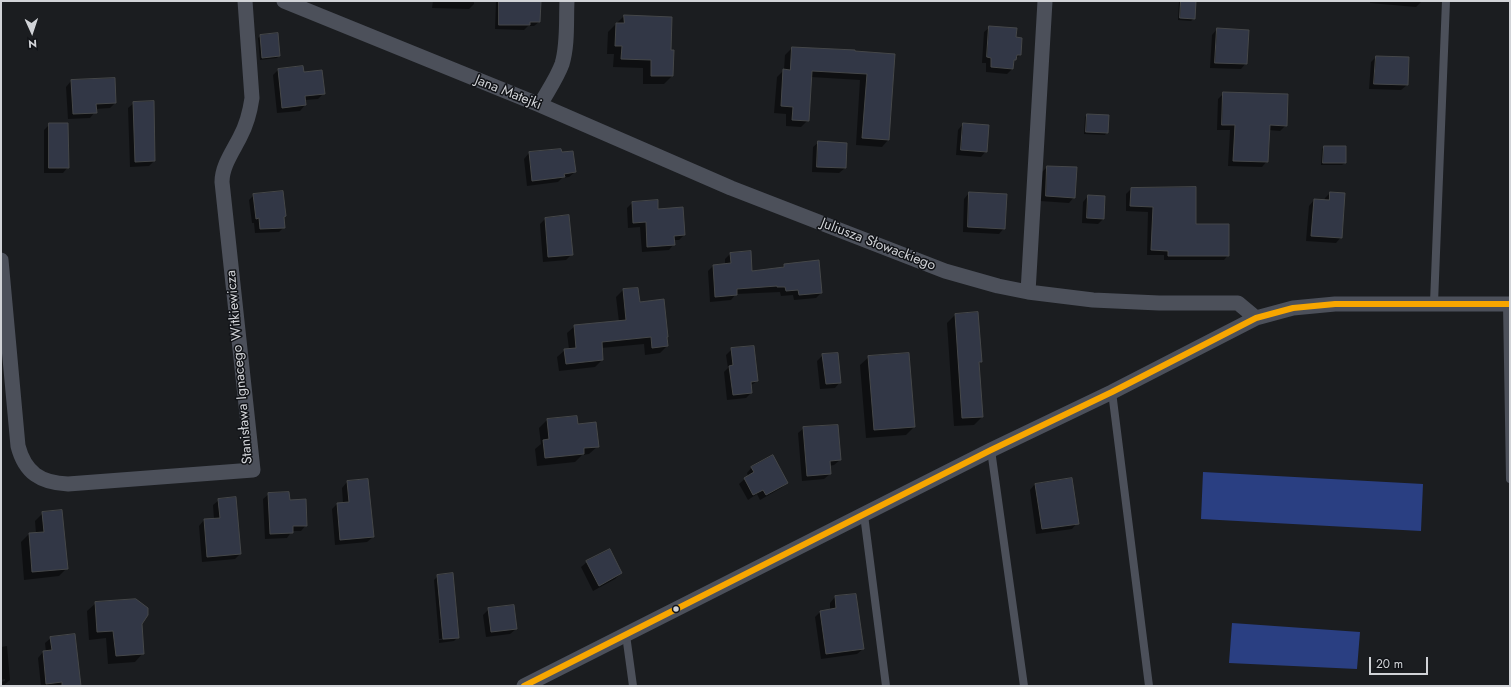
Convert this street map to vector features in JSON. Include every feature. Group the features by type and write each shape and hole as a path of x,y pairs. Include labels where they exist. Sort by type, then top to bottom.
{"street":[{"name":"Stanisława Ignacego Witkiewicza","path":"1,260 18,446 21,456 34,474 47,481 68,484 253,470 222,178 227,162 251,110 252,98 245,1"},
{"name":"Jana Matejki","path":"284,1 540,105 732,188"},
{"path":"540,105 564,57 567,1"},
{"path":"1028,292 1046,1"},
{"name":"Juliusza Słowackiego","path":"732,188 945,271 998,286 1028,292 1093,300 1159,303 1238,303 1256,318"},
{"path":"524,686 991,450 1112,392 1256,318 1292,308 1336,304 1509,304"}],"lane":[{"path":"1434,303 1446,1"},
{"path":"1509,304 1510,479"},
{"path":"1112,392 1149,686"},
{"path":"991,450 1024,686"},
{"path":"864,515 886,686"},
{"path":"626,635 633,686"}],"water":[{"path":"1203,472 1423,484 1421,531 1201,519"},
{"path":"1232,623 1360,632 1357,669 1229,663"}],"building":[{"path":"499,1 541,1 540,22 530,22 530,25 499,25"},
{"path":"1181,1 1196,1 1195,19 1180,18"},
{"path":"624,15 672,17 671,50 674,50 673,76 651,76 651,60 621,59 622,46 615,46 616,23 624,23"},
{"path":"989,26 1017,28 1016,37 1022,38 1021,55 1017,55 1016,60 1014,60 1013,69 991,67 991,58 987,57"},
{"path":"1217,28 1249,30 1247,64 1215,63"},
{"path":"278,33 280,56 262,58 260,35"},
{"path":"792,47 855,50 895,54 889,140 862,138 867,74 812,71 809,121 792,120 793,107 781,106 783,69 790,70"},
{"path":"1376,56 1409,57 1408,85 1374,84"},
{"path":"303,66 304,72 322,70 325,94 305,96 306,105 282,108 278,69"},
{"path":"115,78 116,103 96,104 97,113 73,114 71,80"},
{"path":"1223,92 1288,94 1287,126 1270,125 1268,162 1233,161 1235,125 1222,125"},
{"path":"154,101 155,161 135,162 133,102"},
{"path":"1087,114 1109,115 1108,133 1086,132"},
{"path":"49,123 68,123 69,168 49,168"},
{"path":"963,123 989,125 987,152 961,150"},
{"path":"818,141 847,143 846,168 817,167"},
{"path":"1324,146 1346,146 1346,163 1323,163"},
{"path":"561,149 562,152 573,151 576,172 564,174 565,177 532,181 529,152"},
{"path":"1047,166 1077,167 1075,198 1046,196"},
{"path":"1196,187 1196,224 1229,224 1229,256 1168,256 1168,251 1151,250 1153,207 1130,206 1131,188"},
{"path":"283,191 286,216 284,217 285,228 260,229 259,218 256,219 253,194"},
{"path":"969,192 1007,194 1005,229 968,227"},
{"path":"1330,192 1345,193 1342,238 1311,236 1314,199 1329,200"},
{"path":"1088,195 1105,196 1104,219 1087,218"},
{"path":"658,200 658,209 683,207 685,235 674,236 675,245 647,247 646,222 633,223 632,202"},
{"path":"569,215 573,255 548,257 545,218"},
{"path":"751,251 752,271 784,267 784,264 819,260 822,293 799,295 798,290 786,291 785,287 777,286 737,289 737,295 715,297 713,265 731,263 730,253"},
{"path":"638,288 640,302 664,299 668,346 652,348 651,337 602,342 603,360 566,364 564,349 576,348 574,325 626,320 623,289"},
{"path":"978,312 982,362 979,362 983,417 962,418 955,314"},
{"path":"754,346 758,381 751,382 752,393 733,395 729,366 733,365 731,348"},
{"path":"838,353 841,383 826,384 822,354"},
{"path":"909,353 915,427 874,430 868,356"},
{"path":"577,416 578,424 596,422 599,447 584,448 584,454 545,458 543,440 549,439 547,419"},
{"path":"838,425 841,460 830,461 831,474 807,476 803,427"},
{"path":"773,455 788,483 766,495 763,490 753,495 744,478 754,472 751,467"},
{"path":"1072,478 1079,524 1042,529 1035,484"},
{"path":"368,479 374,537 340,540 337,503 349,502 347,481"},
{"path":"289,492 290,500 306,499 307,526 293,526 293,533 270,534 268,493"},
{"path":"236,497 241,554 207,557 204,519 220,518 218,499"},
{"path":"62,510 68,569 32,572 29,533 44,532 42,512"},
{"path":"610,549 622,573 599,586 586,561"},
{"path":"453,573 459,638 443,639 437,575"},
{"path":"856,594 864,649 826,654 820,611 836,608 835,596"},
{"path":"136,599 148,608 148,615 142,624 144,654 116,656 113,631 97,632 95,602"},
{"path":"514,605 517,629 491,632 488,608"},
{"path":"75,634 81,686 62,686 62,682 46,684 43,651 52,650 50,637"}],"transit line":[{"path":"524,686 991,450 1112,392 1256,318 1293,308 1335,304 1510,304"}]}
